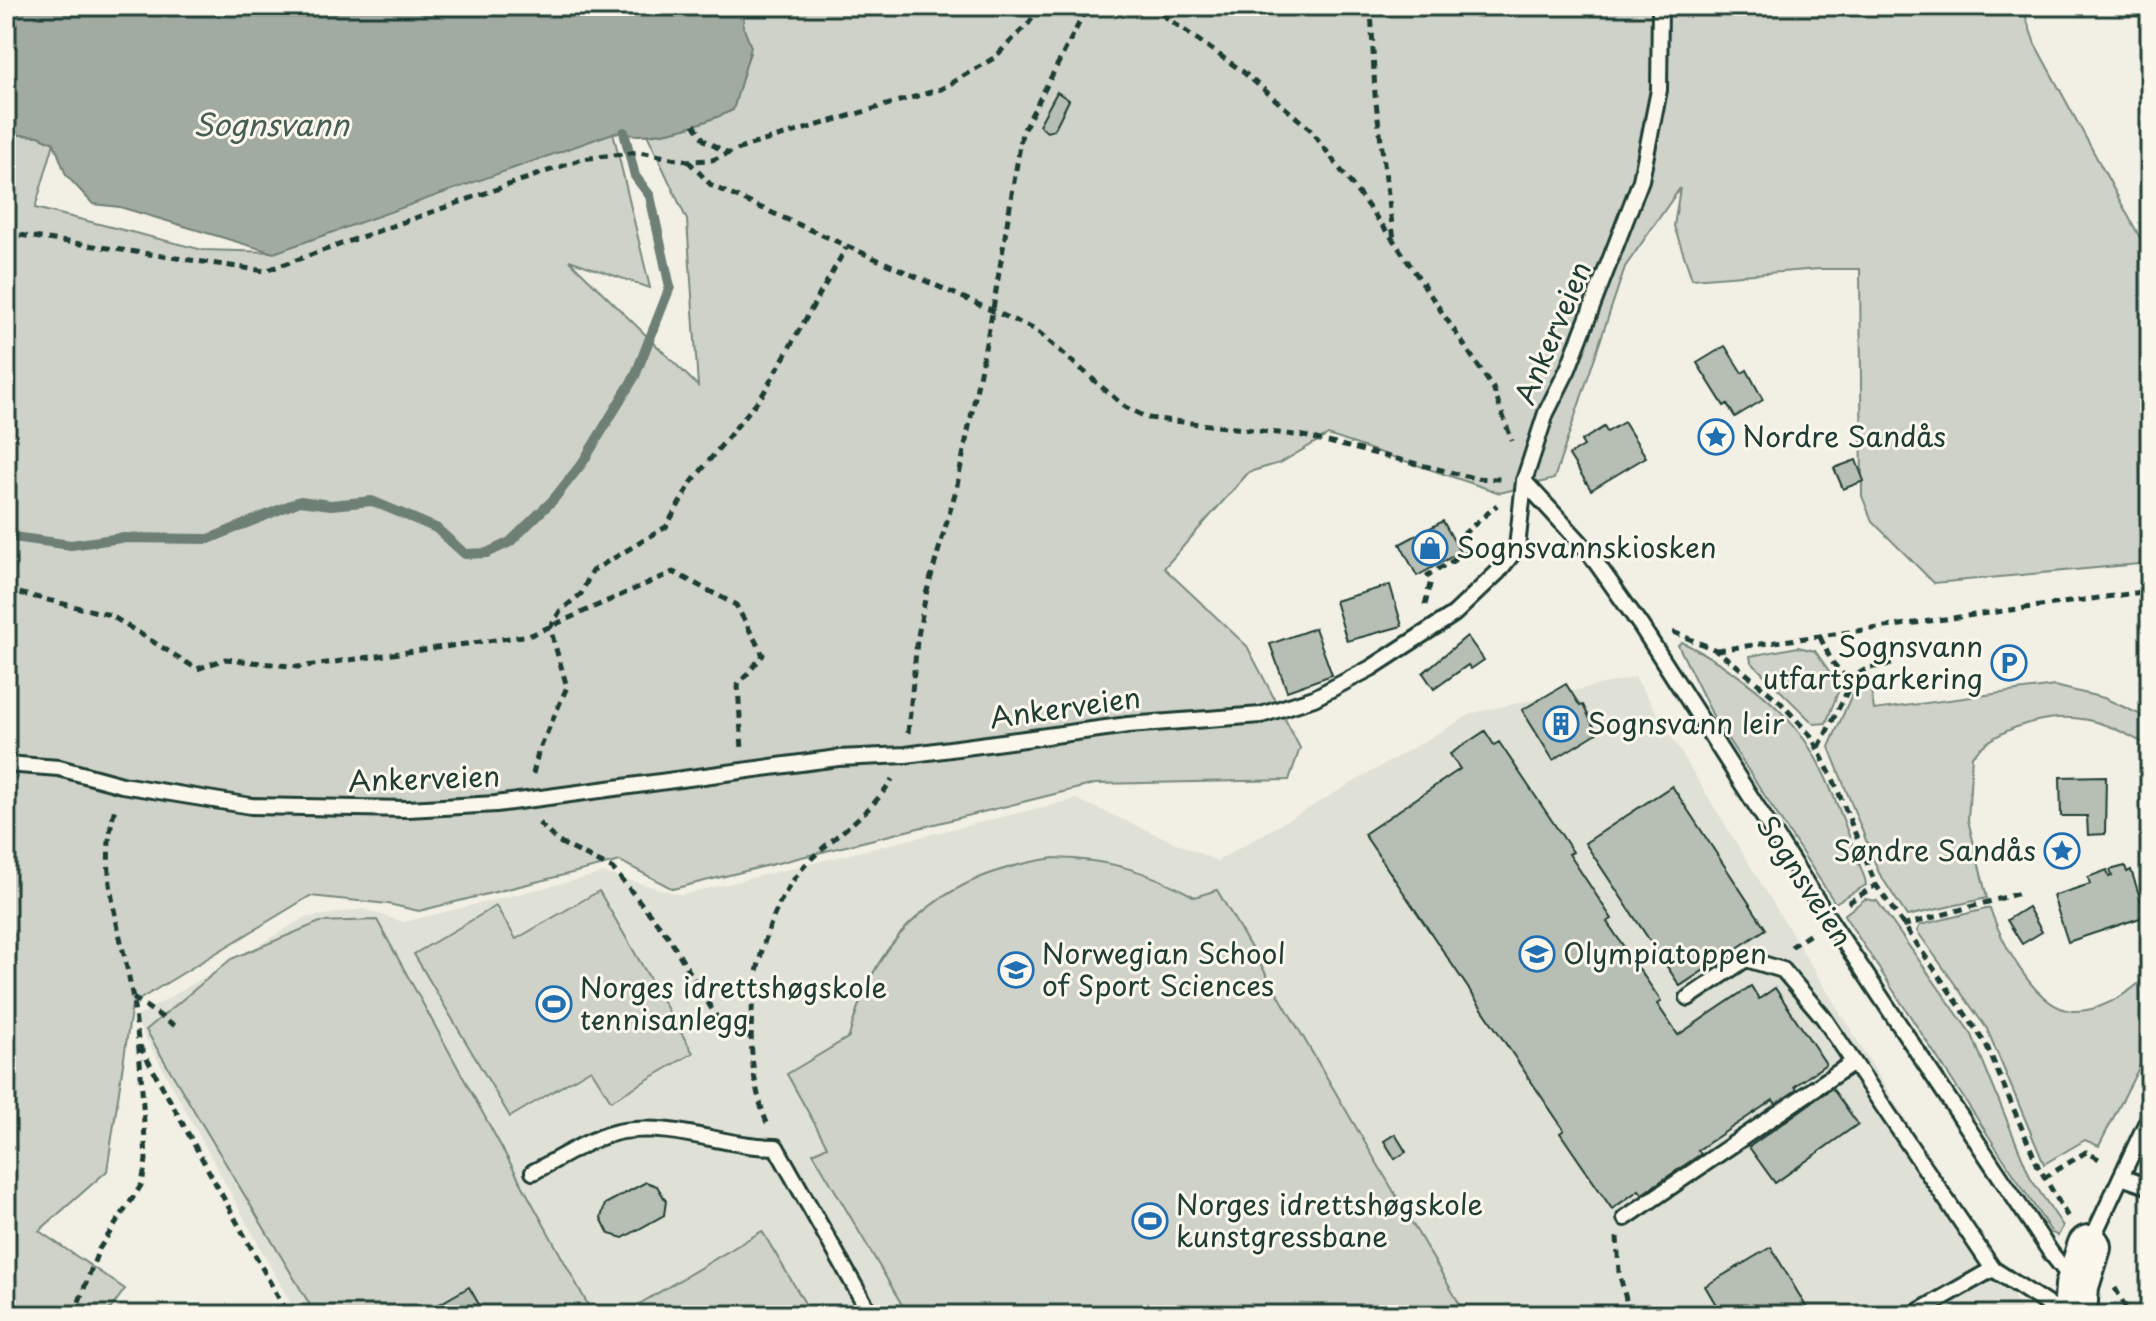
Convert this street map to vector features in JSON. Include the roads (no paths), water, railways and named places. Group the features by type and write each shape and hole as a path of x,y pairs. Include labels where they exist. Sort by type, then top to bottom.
{"lane":[{"name":"Ankerveien","path":"6,764 59,768 122,785 251,806 408,809 531,800 838,758 906,755 1128,725 1261,715 1314,698 1454,614 1498,572 1517,548 1524,481 1546,413 1568,369 1641,180 1659,90 1660,6"},
{"name":"Sognsveien","path":"1524,481 1588,551 1641,626 1827,916 2051,1253 2075,1277"},
{"path":"1688,998 1746,959 1783,970 1823,1017 1993,1269"},
{"path":"1625,1218 1852,1063"},
{"path":"1912,1315 1993,1269 2075,1277 2150,1115"},
{"path":"533,1172 607,1135 624,1131 662,1130 753,1147 776,1147 871,1315"},
{"path":"2121,1177 2150,1187"}],"water":[{"name":"Sognsvann","path":"6,6 744,6 743,26 751,47 733,110 722,115 662,133 613,133 274,253 120,207 93,204 66,175 54,143 39,136 6,134"}],"waterway":[{"path":"6,536 71,545 121,538 209,539 300,501 331,505 372,501 436,528 465,554 487,553 510,542 553,500 583,462 635,376 670,287 650,196 635,176 624,132"}],"place":[{"name":"Nordre Sandås","path":"1716,437"},
{"name":"Sognsvannskiosken","path":"1430,548"},
{"name":"Sognsvann utfartsparkering","path":"2009,663"},
{"name":"Sognsvann leir","path":"1561,724"},
{"name":"Søndre Sandås","path":"2062,851"},
{"name":"Olympiatoppen","path":"1537,954"},
{"name":"Norwegian School of Sport Sciences","path":"1016,970"},
{"name":"Norges idrettshøgskole tennisanlegg","path":"554,1004"},
{"name":"Norges idrettshøgskole kunstgressbane","path":"1150,1221"}]}
